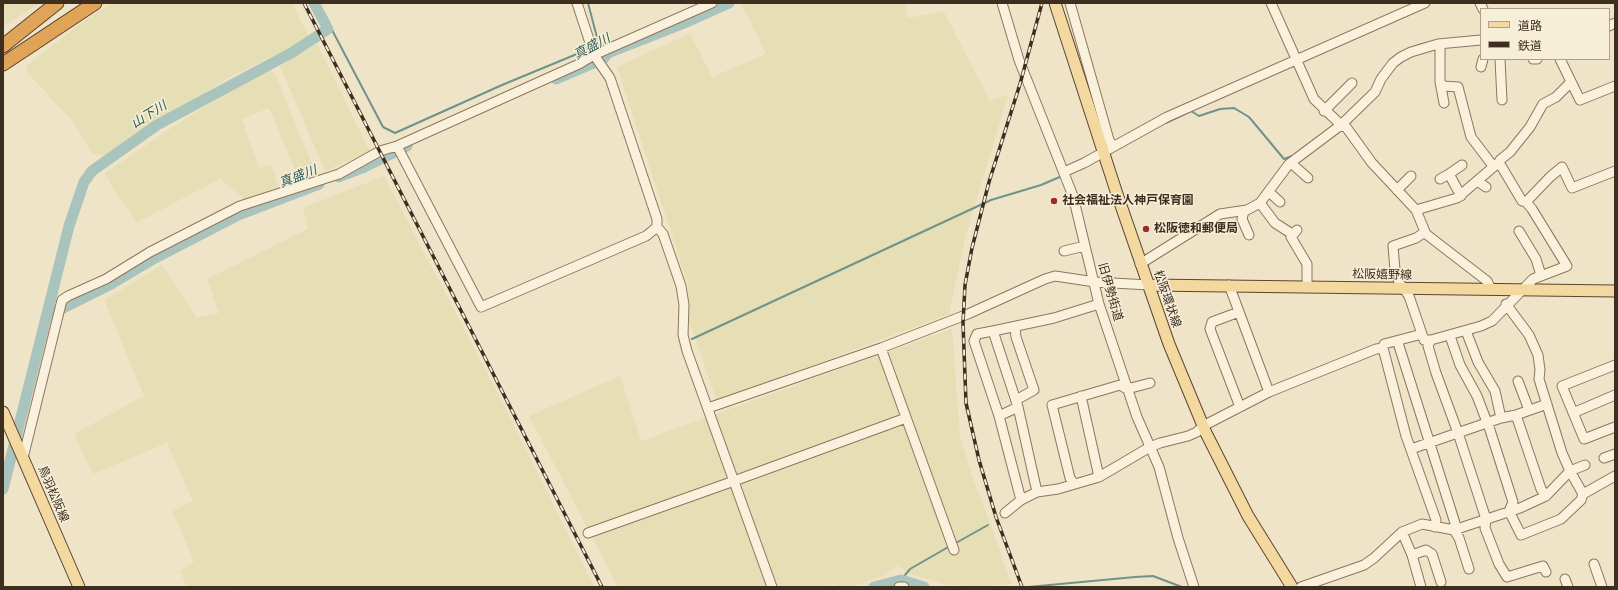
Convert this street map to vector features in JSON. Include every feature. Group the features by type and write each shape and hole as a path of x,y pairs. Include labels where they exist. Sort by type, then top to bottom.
{"highway":[{"path":"4,46 57,3"},
{"path":"8,60 95,3"}],"main road":[{"name":"松阪環状線","path":"1055,3 1108,148 1140,264 1149,285 1168,344 1203,426 1248,516 1292,587"},
{"name":"松阪嬉野線","path":"1149,285 1615,291"},
{"name":"鳥羽松阪線","path":"3,412 8,427 79,587"}],"street":[{"path":"577,3 592,50 610,78 657,219 657,227 663,234 681,286 684,305 683,335 772,587"},
{"path":"22,456 62,300 106,279 150,252 240,206 339,174 380,151 397,146 579,64 592,50 712,3"},
{"name":"旧伊勢街道","path":"1002,3 1018,60 1073,196 1091,274 1095,282 1099,304 1128,389 1159,467 1178,538 1194,587"},
{"path":"1070,3 1109,140 1108,148"},
{"path":"1272,3 1314,99 1341,125 1346,127 1372,163 1416,210 1424,232 1487,281 1491,289"},
{"path":"1064,172 1084,163 1108,148 1149,129 1167,117 1425,3"},
{"path":"1140,264 1220,214 1244,211 1260,203 1291,163 1341,125 1375,92 1381,79 1393,63 1411,52 1438,44 1480,40"},
{"path":"1438,44 1440,47 1440,82 1444,103"},
{"path":"1500,60 1502,100"},
{"path":"1560,60 1580,100 1615,86"},
{"path":"1005,513 1021,500 1038,492 1058,489 1099,476 1150,447 1188,436 1197,432 1203,426 1269,392 1376,349 1383,348 1384,344 1417,338 1431,340 1450,336 1481,326 1492,321 1506,304 1539,276 1567,266 1532,208 1526,202 1522,201 1507,183 1496,164 1471,137 1458,87 1443,86 1440,82"},
{"path":"1416,210 1461,196 1510,152 1530,128 1543,104 1556,98 1571,82"},
{"path":"1324,110 1352,83"},
{"path":"397,146 482,307 646,236 657,227"},
{"path":"1291,163 1308,178"},
{"path":"1440,179 1462,165"},
{"path":"1526,202 1562,167 1572,188 1615,171"},
{"path":"1449,174 1461,196"},
{"path":"1397,190 1411,176"},
{"path":"1477,181 1486,187"},
{"path":"1269,192 1280,202"},
{"path":"1260,203 1275,223 1293,231 1291,237 1307,264 1306,287"},
{"path":"1244,211 1242,219 1249,235"},
{"path":"1519,231 1536,259 1540,272 1539,276"},
{"path":"1417,338 1409,296 1399,282 1395,270 1393,246 1416,238 1424,232"},
{"path":"1064,251 1085,246"},
{"path":"708,408 881,348 968,314 1045,279 1055,276 1095,282 1149,285"},
{"path":"1229,285 1269,392"},
{"path":"1021,500 999,416 974,341 977,334 1054,318 1099,304"},
{"path":"1506,304 1529,335 1538,355 1540,370 1539,379 1546,404 1570,471 1583,494"},
{"path":"1240,312 1212,322 1210,329 1240,407"},
{"path":"999,416 1034,390 1016,337 1015,327"},
{"path":"1466,330 1478,362 1495,392 1501,418"},
{"path":"994,331 1017,404 1038,492"},
{"path":"1450,336 1460,364 1477,396 1486,424 1490,430 1513,502 1509,511 1518,532 1521,535 1525,535 1561,519 1581,500 1583,494 1615,476"},
{"path":"1431,340 1428,346 1486,519 1485,528 1498,564 1507,577 1542,566 1546,572"},
{"path":"1399,346 1455,523 1454,530 1459,538 1469,569"},
{"path":"881,348 954,550"},
{"path":"1383,348 1411,449 1436,520 1435,527"},
{"path":"1615,365 1562,386 1584,439 1615,427"},
{"path":"1518,381 1529,410"},
{"path":"1074,484 1070,478 1052,405 1120,385 1128,389 1150,383"},
{"path":"1081,396 1099,476"},
{"path":"1573,413 1615,396"},
{"path":"1411,449 1546,404"},
{"path":"1516,415 1541,489 1546,496"},
{"path":"588,533 906,418"},
{"path":"1604,458 1615,454"},
{"path":"1301,587 1364,565 1402,532 1422,524 1454,530 1509,511 1546,496 1570,471 1585,465"},
{"path":"1402,532 1412,556 1421,587"},
{"path":"1412,556 1426,550 1432,554 1441,582"},
{"path":"1594,564 1602,587"},
{"path":"899,587 904,587"}],"shaded area":[{"path":"3,3 40,3 3,27"},
{"path":"112,3 292,3 308,35 305,40 230,77 107,155 93,154 72,121 27,72 27,65 84,21"},
{"path":"741,3 905,3 907,18 944,12 990,101 1008,95 966,235 949,314 717,401 689,321 688,284 617,67 690,33 712,77 766,54"},
{"path":"317,44 370,151 325,171 280,66"},
{"path":"267,70 272,71 276,76 317,176 300,181 269,108 242,119 259,168 271,164 279,189 247,201 220,179 136,223 133,216 120,200 105,173 186,118"},
{"path":"384,176 507,411 594,587 240,587 239,585 235,587 187,587 180,571 194,561 172,511 193,501 167,443 93,474 74,434 144,396 104,300 162,265 197,318 219,313 207,279 308,229 303,208"},
{"path":"952,329 960,436 973,479 1011,584 976,587 943,584 908,573 898,566 883,576 851,587 835,587 834,584 826,587 618,587 529,416 620,376 641,441"}],"waterway":[{"name":"山下川","path":"3,489 69,226 84,182 92,171 157,125 293,52 328,29 314,3"},
{"path":"588,3 599,45 594,47"},
{"name":"真盛川","path":"556,79 603,59 608,53 682,24 729,3"},
{"path":"1610,21 1615,19"},
{"path":"328,29 331,28 383,127 395,133 502,85 589,49"},
{"path":"1410,48 1426,43"},
{"path":"1166,123 1191,111 1199,116 1220,109 1234,108 1249,117 1284,159 1292,156"},
{"name":"真盛川","path":"339,177 362,168 407,146"},
{"path":"692,339 991,200 1041,185 1062,176"},
{"name":"真盛川","path":"48,313 55,312 111,284 153,259 238,215 319,184"},
{"path":"954,544 988,525"},
{"path":"901,580 910,569 950,546"},
{"path":"1028,587 1153,576 1182,587"},
{"path":"874,587 901,580 924,587"}],"railway":[{"path":"304,3 602,587"},
{"path":"1022,587 996,517 979,460 966,403 963,323 965,285 972,248 989,182 1020,84 1042,3"}],"place":[{"name":"社会福祉法人神戸保育園","path":"1054,201"},
{"name":"松阪徳和郵便局","path":"1146,229"}]}
